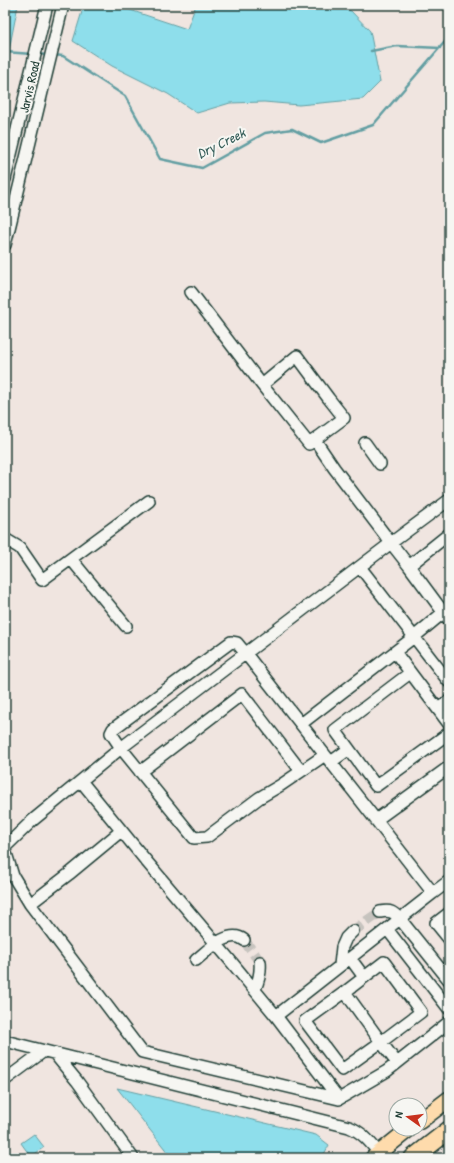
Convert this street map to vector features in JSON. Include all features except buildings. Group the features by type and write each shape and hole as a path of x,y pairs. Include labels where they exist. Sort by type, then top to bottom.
{"highway":[{"path":"412,1158 449,1130"}],"main road":[{"path":"428,1115 449,1099"},
{"path":"376,1156 400,1137"}],"street":[{"name":"Jarvis Road","path":"5,179 47,5"},
{"name":"Jarvis Road","path":"5,245 62,5"},
{"path":"191,292 262,385 308,444 344,418 297,356 262,385"},
{"path":"301,724 414,637 446,616 334,468 315,440"},
{"path":"365,443 380,464"},
{"path":"5,847 33,820 121,748 449,500"},
{"path":"5,539 20,548 42,580 149,501"},
{"path":"409,566 449,534"},
{"path":"71,559 126,626"},
{"path":"360,567 449,682"},
{"path":"349,749 328,758 301,771 259,798 207,838 194,838 121,748 111,733 113,729 231,642 237,644 328,758 433,893"},
{"path":"395,652 449,724"},
{"path":"410,672 336,730 376,786 449,733"},
{"path":"140,772 242,694 301,771"},
{"path":"438,709 449,701"},
{"path":"376,820 449,767"},
{"path":"81,781 121,831 255,990 339,1099"},
{"path":"30,904 121,831"},
{"path":"5,850 13,876 30,904 142,1052 339,1099 387,1071 449,1022"},
{"path":"276,1016 449,881"},
{"path":"380,912 387,910 393,912 449,980"},
{"path":"449,913 436,923 449,939"},
{"path":"387,929 449,1009"},
{"path":"340,965 342,947 346,938 353,931"},
{"path":"196,960 216,943 227,937 234,936 244,940"},
{"path":"350,958 364,978"},
{"path":"255,990 261,970 260,962"},
{"path":"384,962 422,1012 342,1070 305,1021 345,992 384,962"},
{"path":"345,992 397,1063"},
{"path":"5,1041 349,1127 362,1134 376,1156"},
{"path":"5,1080 49,1052"},
{"path":"49,1052 77,1081 133,1158"}],"green space":[{"path":"5,93 11,94 5,119"}],"water":[{"path":"5,5 18,5 6,65 5,65"},
{"path":"84,5 115,5 187,29 196,5 329,5 351,11 370,31 380,82 363,99 299,105 264,102 230,103 197,113 168,94 112,66 73,41"},
{"path":"117,1088 316,1135 329,1145 323,1156 320,1158 172,1158"},
{"path":"34,1134 44,1147 31,1157 21,1143"}],"waterway":[{"name":"Dry Creek","path":"53,55 63,56 125,96 160,159 202,168 265,133 292,129 321,143 373,125 449,37"},
{"path":"371,51 397,46 440,48"},
{"name":"Dry Creek","path":"5,52 32,54"},
{"name":"Dry Creek","path":"37,54 48,55"}],"tunnel":[{"path":"353,931 380,912"},
{"path":"244,940 260,962"}]}
